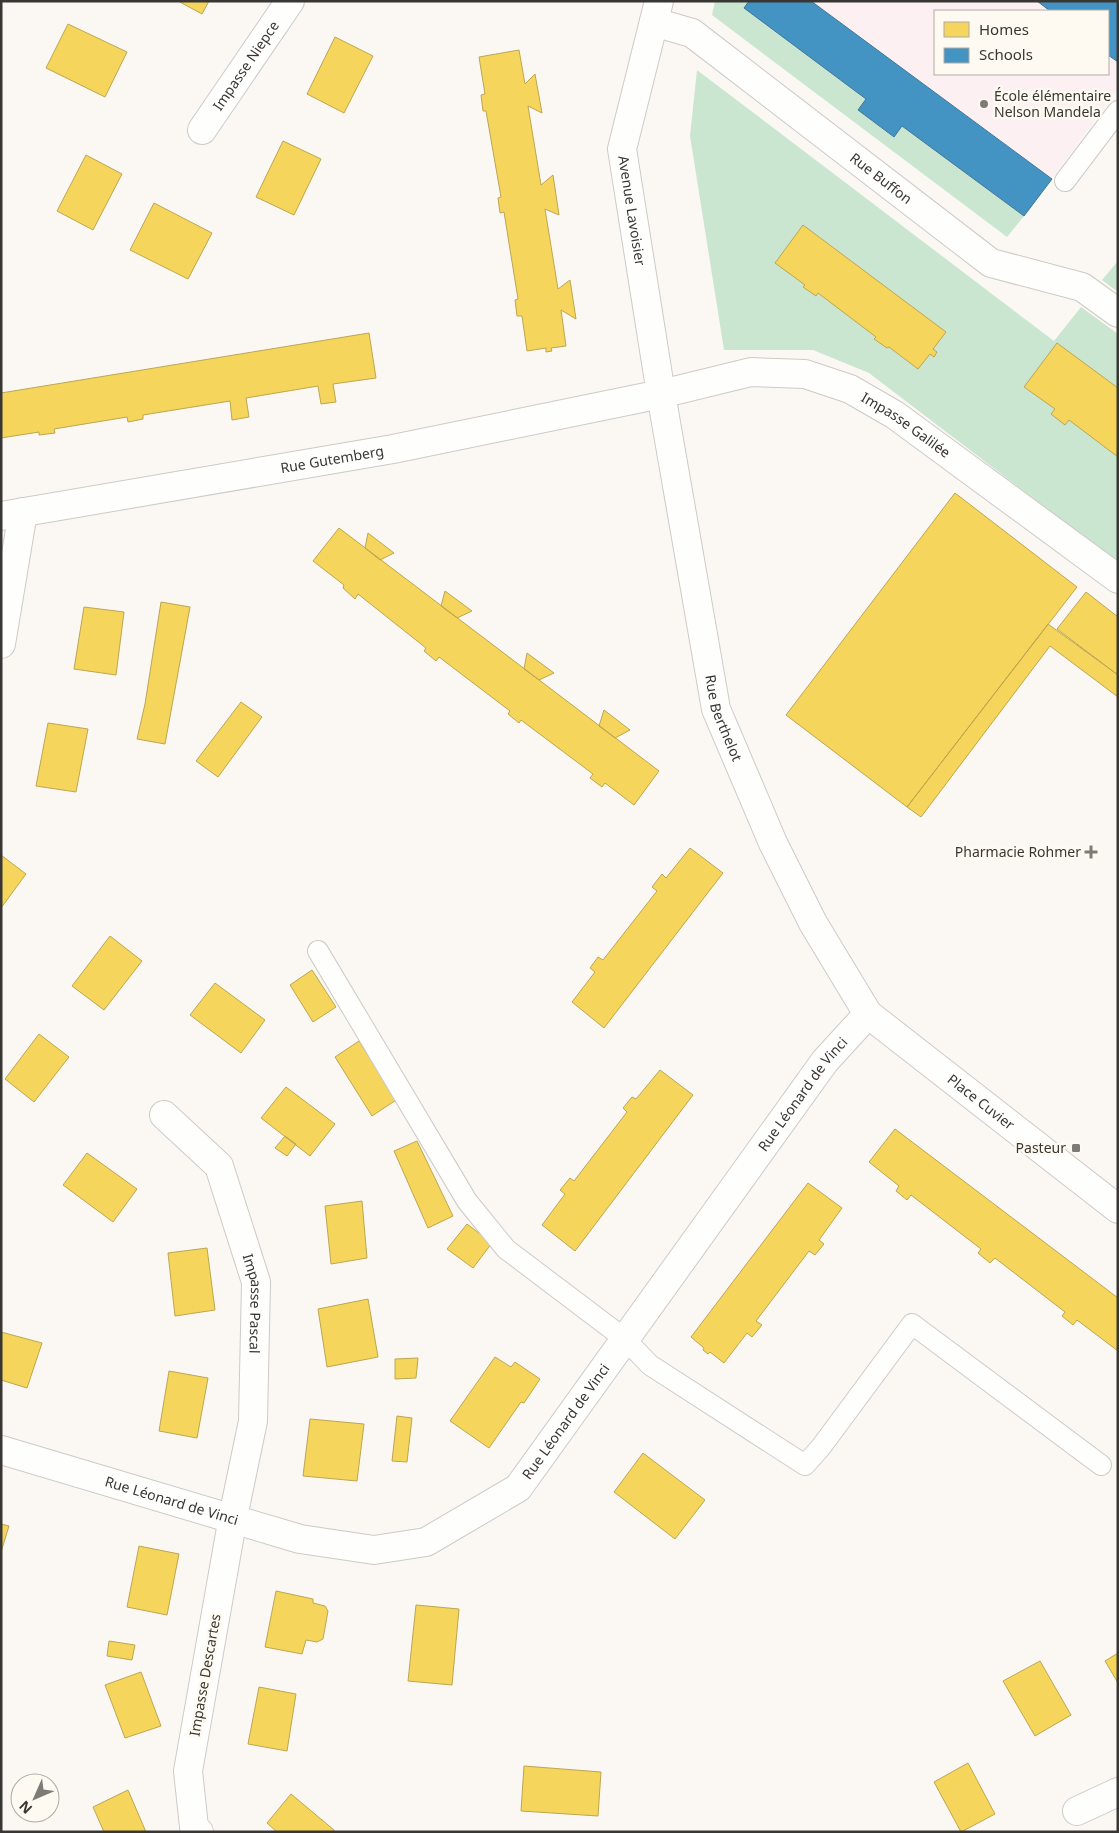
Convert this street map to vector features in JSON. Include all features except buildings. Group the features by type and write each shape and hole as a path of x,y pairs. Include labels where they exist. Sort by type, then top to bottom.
{"street":[{"name":"Impasse Niepce","path":"202,130 290,1"},
{"name":"Rue Buffon","path":"657,12 692,33 991,263 1082,287 1118,312"},
{"name":"Avenue Lavoisier","path":"657,12 622,149 661,394"},
{"name":"Impasse Galilée","path":"661,394 751,372 805,374 850,389 895,415 1118,579"},
{"name":"Rue Gutemberg","path":"12,514 393,449 661,394"},
{"name":"Rue Berthelot","path":"661,394 716,709 773,843 813,923 868,1014"},
{"path":"1,644 12,514"},
{"name":"Place Cuvier","path":"868,1014 1118,1210"},
{"name":"Rue Léonard de Vinci","path":"1,1450 233,1517 300,1539 374,1550 426,1542 518,1488 825,1061 868,1014"},
{"name":"Impasse Pascal","path":"164,1115 219,1166 256,1282 253,1421 233,1517"},
{"name":"Impasse Descartes","path":"199,1832 194,1827 188,1771 233,1517"},
{"path":"1077,1811 1118,1792"}],"lane":[{"path":"1065,182 1118,111"},
{"path":"318,951 467,1201 506,1249 625,1340 650,1366 805,1465 822,1447 912,1324 1101,1465"}],"shaded area":[{"name":"École élémentaire Nelson Mandela","path":"736,1 1118,1 1118,89 1024,216 903,126 894,137 858,110 866,99"}],"green space":[{"path":"715,1 749,1 744,8 866,99 858,110 893,137 902,126 1024,216 1007,237 712,15"},
{"path":"697,70 1054,341 1081,307 1118,334 1118,563 869,373 813,350 724,350 690,136"},
{"path":"1118,261 1118,292 1102,280"}],"place":[{"name":"École élémentaire Nelson Mandela","path":"984,104"},
{"name":"Pharmacie Rohmer","path":"1091,852"},
{"name":"Pasteur","path":"1076,1148"}]}
